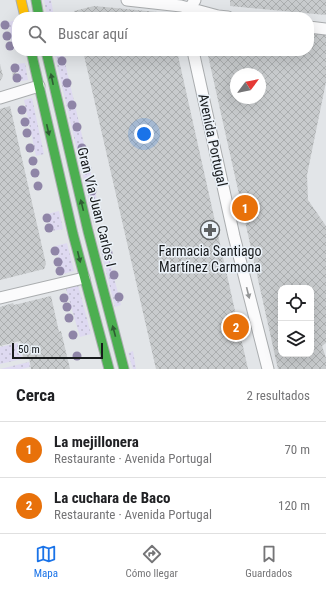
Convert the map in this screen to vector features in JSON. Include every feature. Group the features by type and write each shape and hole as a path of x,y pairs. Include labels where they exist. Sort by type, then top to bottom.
{"main road":[{"path":"21,0 24,12"},
{"path":"36,0 38,12"},
{"name":"Gran Vía Juan Carlos I","path":"32,56 84,278 108,369"},
{"name":"Gran Vía Juan Carlos I","path":"47,56 88,231 124,369"}],"street":[{"path":"127,0 191,8 204,12"},
{"path":"314,28 326,29"},
{"name":"Avenida Portugal","path":"194,56 234,236 268,369"},
{"path":"0,98 39,86"},
{"path":"0,298 84,278"}],"shaded area":[{"path":"44,0 51,0 53,12 46,12"},
{"path":"12,21 12,44 8,22"},
{"path":"55,56 63,56 102,221 94,223"},
{"path":"25,63 28,80 20,81 17,64"},
{"path":"32,98 44,154 36,156 24,100"},
{"path":"59,211 63,229 52,231 47,214"},
{"path":"67,243 74,271 63,274 56,246"},
{"path":"106,246 121,305 115,307 100,247"},
{"path":"78,285 91,334 80,337 66,289"},
{"path":"18,343 22,359 0,364 0,347"},
{"path":"133,351 136,369 133,369 128,353"},
{"path":"29,362 30,367 22,369 0,369"}],"building":[{"path":"230,0 326,0 326,15 314,14 314,12 294,12 230,6"},
{"path":"94,6 157,12 74,12"},
{"path":"314,33 326,34 326,82 307,175 308,200 326,226 326,343 322,346 326,358 326,369 278,369 208,56 314,56"},
{"path":"84,56 178,56 248,369 156,369"},
{"path":"0,64 3,76 0,81"},
{"path":"12,70 15,70 17,78 13,78"},
{"path":"10,106 46,264 44,269 0,280 0,109"},
{"path":"51,296 59,332 61,331 70,369 31,369 29,358 23,358 20,341 0,346 0,307"}],"traffic: fast":[{"path":"36,0 38,12"},
{"path":"32,56 73,234 109,369"},
{"path":"47,56 88,231 124,369"}],"traffic: slow":[{"path":"21,0 24,12"}],"place":[{"name":"La mejillonera","path":"245,208"},
{"name":"Farmacia Santiago Martínez Carmona","path":"210,230"},
{"name":"La cuchara de Baco","path":"236,327"}]}
